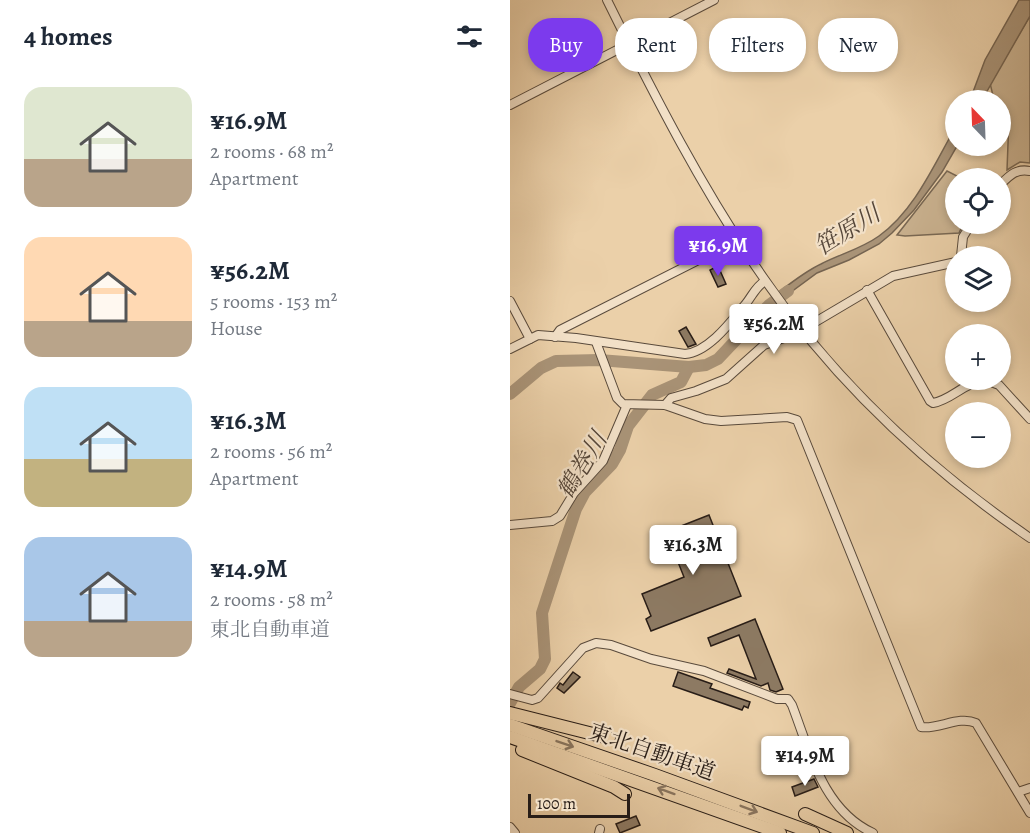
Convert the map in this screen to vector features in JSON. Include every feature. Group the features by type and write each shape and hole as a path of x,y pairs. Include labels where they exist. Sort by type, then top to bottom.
{"highway":[{"path":"511,717 609,738"},
{"name":"東北自動車道","path":"511,717 655,775 813,833"},
{"name":"東北自動車道","path":"510,738 780,833"},
{"path":"510,745 614,787 625,794"},
{"path":"805,814 847,833"}],"street":[{"path":"607,0 616,18"},
{"path":"680,18 714,0"},
{"path":"510,105 615,52"},
{"path":"645,72 704,184 738,240 802,330 874,409 914,448 1030,538"},
{"path":"1011,174 1024,170 1030,171"},
{"path":"555,336 560,330 738,240"},
{"path":"663,405 671,398 726,379 764,345 802,330 867,290 903,272 945,264"},
{"path":"510,349 538,335 690,353 710,342 745,305 758,285 765,281"},
{"path":"867,290 930,401 933,403 940,401 958,390"},
{"path":"510,302 530,339"},
{"path":"596,342 617,398 628,405 663,405 711,420 787,417 797,420 921,727 944,726 966,720 976,723 1030,813"},
{"path":"1004,390 1030,419"},
{"path":"510,525 552,521 560,516 574,493 603,461 628,405"},
{"path":"510,694 532,700 538,699 583,648 596,643 611,645 651,659 704,671 777,699 788,699 828,793 849,819 873,833"},
{"path":"1018,792 1030,788"},
{"path":"510,827 515,833"}],"shaded area":[{"path":"1019,0 1030,0 1030,16 988,90 974,90 985,60"},
{"path":"1030,16 1030,163 1020,162 1007,168 1008,156 1011,156 1011,90 992,90 990,83"},
{"path":"945,146 945,156 951,156 942,172 914,210 892,233 879,244 849,260 817,273 783,298 779,292 805,273 879,236 903,214"},
{"path":"945,174 945,234 897,235"}],"building":[{"path":"718,266 726,284 718,287 710,270"},
{"path":"686,327 696,344 688,347 679,331"},
{"path":"709,515 741,596 651,631 646,619 651,616 642,594 684,577 666,532"},
{"path":"755,619 783,689 776,692 770,690 768,683 761,686 727,673 729,669 756,679 739,635 711,646 708,638"},
{"path":"573,672 580,677 564,693 557,688 560,683 563,685"},
{"path":"678,672 712,684 710,688 750,702 748,708 744,706 742,710 673,686"},
{"path":"814,779 818,787 795,796 792,787"},
{"path":"636,816 640,825 620,833 616,824"}],"waterway":[{"name":"笹原川","path":"510,394 541,368 556,361 599,360 689,367 706,365 718,359 769,305 788,291"},
{"name":"鶴巻川","path":"510,703 519,687 540,669 545,659 542,613 576,509 585,492 612,464 620,450 628,426 652,395 681,382 689,367"}]}
